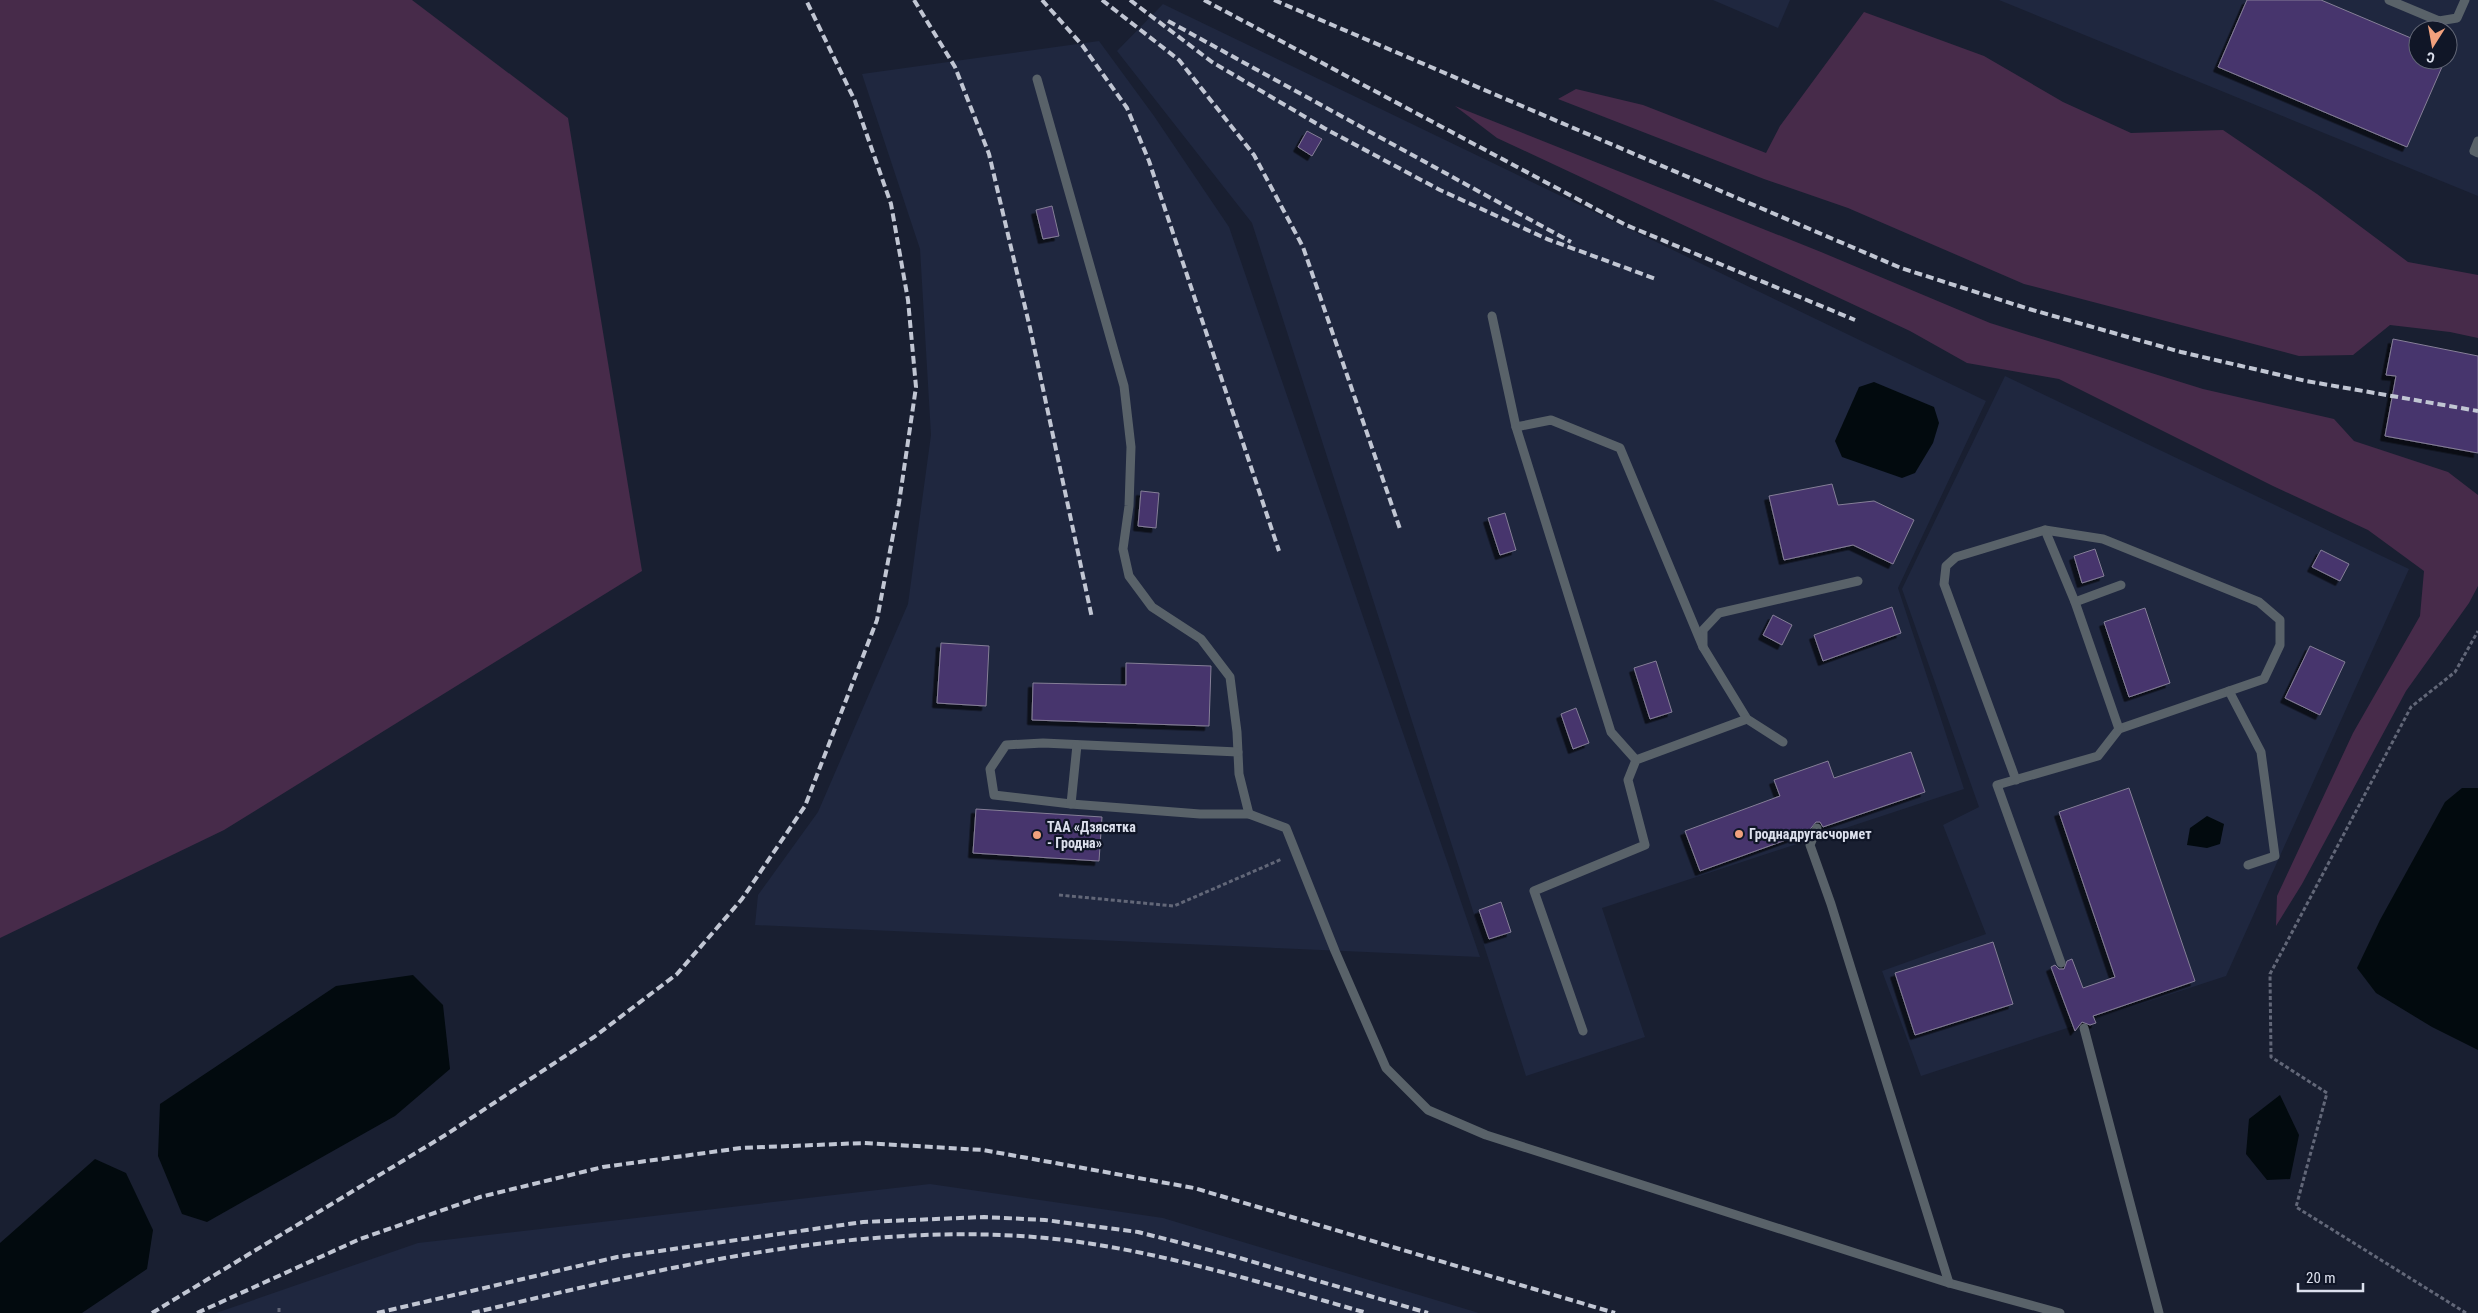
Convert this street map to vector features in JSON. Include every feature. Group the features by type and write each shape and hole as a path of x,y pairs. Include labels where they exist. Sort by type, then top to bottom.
{"lane":[{"path":"2389,0 2439,21 2457,18 2465,0"},
{"path":"1037,79 1124,386 1131,447 1129,506 1123,550 1129,576 1152,607 1201,639 1230,677 1239,774 1249,814"},
{"path":"2478,141 2474,151 2478,153"},
{"path":"1492,316 1516,427 1611,732 1636,760"},
{"path":"1516,427 1551,420 1620,448 1703,647 1747,719 1783,742"},
{"path":"2045,530 2075,602 2119,729"},
{"path":"2016,780 1944,584 1946,566 1956,557 2045,530 2103,539 2259,602 2280,620 2280,645 2264,679 2119,729 2098,756 2016,780 1998,785 2061,963"},
{"path":"1703,647 1703,630 1719,613 1858,581"},
{"path":"2075,602 2121,585"},
{"path":"2229,691 2262,752 2275,856 2248,865"},
{"path":"1583,1031 1534,891 1645,845 1628,780 1636,760 1747,719"},
{"path":"1238,752 1077,744 1006,745 990,769 994,795 1071,804 1200,814 1249,814 1286,828 1386,1068 1428,1110 1486,1135 1950,1283 2060,1313"},
{"path":"1071,804 1077,744"},
{"path":"1818,828 1810,845 1831,904 1950,1283"},
{"path":"2084,1028 2159,1313"}],"path":[{"path":"2466,1313 2296,1207 2327,1093 2271,1057 2270,974 2412,707 2455,672 2478,631"},
{"path":"1059,895 1174,906 1296,852"},
{"path":"279,1308 279,1313"}],"shaded area":[{"path":"0,0 412,0 568,118 642,571 224,830 0,938"},
{"path":"1713,0 1790,0 1778,28"},
{"path":"1999,0 2478,0 2478,196"},
{"path":"1163,4 1986,401 1898,588 1964,789 1602,908 1645,1037 1526,1076 1252,223 1117,51"},
{"path":"1864,12 1984,56 2063,102 2131,133 2223,130 2317,194 2408,262 2478,275 2478,338 2450,332 2390,325 2353,355 2299,356 2024,284 1848,208 1764,179 1558,99 1576,89 1643,105 1766,153 1780,126"},
{"path":"1099,41 1154,116 1229,227 1480,957 755,925 758,895 818,812 908,604 931,435 920,249 862,74"},
{"path":"1455,106 1821,252 1990,323 2203,389 2334,419 2354,441 2448,472 2478,495 2478,586 2469,603 2406,691 2302,884 2276,926 2277,896 2353,733 2420,616 2424,571 2368,530 2273,486 2059,379 1967,363 1910,331 1497,138"},
{"path":"2005,376 2409,569 2226,976 1921,1076 1882,971 1986,934 1943,825 1979,807 1902,589"},
{"path":"1874,382 1934,407 1939,423 1933,443 1915,473 1902,478 1842,457 1835,441 1859,387"},
{"path":"2462,788 2478,788 2478,1050 2432,1027 2376,993 2357,968 2380,920 2445,802"},
{"path":"2207,816 2224,824 2220,844 2207,848 2187,845 2190,828"},
{"path":"413,975 443,1005 450,1069 395,1116 207,1222 182,1214 158,1156 160,1104 336,986"},
{"path":"2280,1095 2299,1135 2290,1179 2267,1180 2246,1154 2249,1119"},
{"path":"95,1159 126,1173 153,1230 147,1269 82,1313 0,1313 0,1243"},
{"path":"930,1184 1163,1218 1479,1313 216,1313 418,1243"}],"building":[{"path":"2247,0 2321,0 2408,37 2408,70 2441,70 2407,147 2218,67"},
{"path":"1307,131 1322,139 1312,156 1298,147"},
{"path":"1052,206 1059,236 1043,239 1036,210"},
{"path":"2393,339 2478,356 2478,453 2385,436 2396,376 2386,375"},
{"path":"1832,484 1838,505 1874,501 1914,520 1893,564 1853,545 1784,560 1769,496"},
{"path":"1141,491 1159,493 1156,528 1138,526"},
{"path":"1505,513 1516,550 1500,555 1488,518"},
{"path":"2095,549 2104,576 2082,583 2074,556"},
{"path":"2321,550 2349,564 2340,581 2312,567"},
{"path":"1892,607 1901,633 1823,661 1814,635"},
{"path":"2145,608 2170,683 2129,697 2104,622"},
{"path":"1773,615 1792,625 1782,645 1763,635"},
{"path":"941,643 989,646 986,706 937,703"},
{"path":"2310,646 2345,662 2320,715 2285,698"},
{"path":"1656,661 1672,712 1650,719 1634,668"},
{"path":"1126,663 1211,666 1209,726 1032,720 1033,683 1126,685"},
{"path":"1576,708 1589,743 1573,749 1561,714"},
{"path":"1911,752 1925,792 1823,827 1820,822 1816,822 1808,832 1700,871 1685,831 1780,796 1774,780 1828,761 1834,778"},
{"path":"2129,788 2195,981 2093,1016 2096,1023 2090,1025 2082,1022 2075,1031 2051,967 2055,965 2059,969 2064,969 2067,961 2072,959 2083,988 2115,977 2059,812"},
{"name":"ТАА «Дзясятка - Гродна»","path":"976,809 1102,817 1099,861 973,853"},
{"path":"1501,902 1511,932 1489,939 1479,910"},
{"path":"1993,942 2013,1004 1915,1035 1895,973"}],"railway":[{"path":"152,1313 447,1134 594,1037 677,974 742,899 805,806 877,620 899,503 916,387 908,300 891,204 855,101 806,0"},
{"path":"914,0 955,67 989,154 1030,328 1092,618"},
{"path":"1042,0 1082,45 1127,108 1149,161 1279,551"},
{"path":"1102,0 1179,60 1254,155 1303,247 1400,529"},
{"path":"1130,0 1212,62 1324,128 1440,190 1547,239 1656,279"},
{"path":"1204,0 1626,225 1855,320"},
{"path":"1274,0 1901,268 2029,309 2181,352 2306,381 2478,411"},
{"path":"1168,21 1571,242"},
{"path":"197,1313 360,1239 480,1197 603,1167 741,1148 864,1143 983,1150 1194,1188 1615,1313"},
{"path":"377,1313 617,1257 863,1222 984,1217 1045,1220 1138,1232 1233,1256 1428,1313"},
{"path":"472,1313 684,1266 757,1253 829,1242 902,1236 974,1234 1046,1238 1128,1250 1208,1268 1367,1313"}],"place":[{"name":"Гроднадругасчормет","path":"1739,834"},
{"name":"ТАА «Дзясятка - Гродна»","path":"1037,835"}]}
